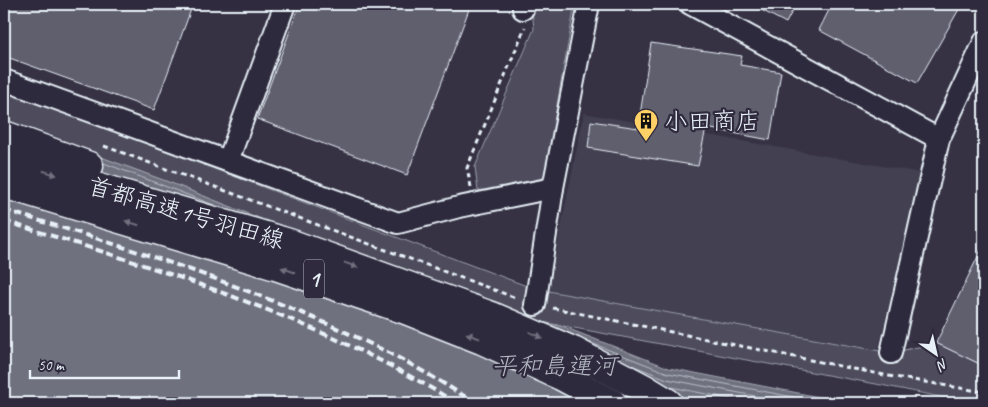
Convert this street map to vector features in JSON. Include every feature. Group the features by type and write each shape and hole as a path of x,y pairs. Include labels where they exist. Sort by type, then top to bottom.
{"highway":[{"path":"4,135 123,178 289,243"},
{"name":"首都高速1号羽田線","path":"4,159 289,243 494,317 573,351 668,403"},
{"name":"首都高速1号羽田線","path":"4,184 276,266 406,310 482,340 561,376 612,403"}],"street":[{"path":"535,305 553,188 589,4"},
{"path":"690,4 940,139"},
{"path":"228,161 281,5"},
{"path":"891,353 940,139 984,42"},
{"path":"4,80 398,223 474,204 553,188"}],"path":[{"path":"474,204 467,168 526,25 524,7"},
{"path":"96,144 535,305 889,376 984,392"}],"shaded area":[{"path":"535,4 575,4 544,178 478,191 475,167 534,29 532,11"},
{"path":"4,90 524,285 548,291 891,353 936,343 984,366 984,403 971,403 526,319 407,277 171,183 4,121"},
{"path":"584,113 921,173 878,351 548,291"}],"water":[{"name":"平和島運河","path":"4,121 171,183 407,277 526,319 564,327 669,368 850,403 4,403"}],"building":[{"path":"4,4 193,4 154,110 4,56"},
{"path":"300,4 471,4 407,175 257,119"},
{"path":"750,4 796,4 786,23"},
{"path":"832,4 962,4 917,83 819,30"},
{"path":"651,43 742,56 740,65 781,72 770,140 706,128 698,166 588,148 591,121 638,128"},
{"path":"984,244 984,366 936,343"}],"railway":[{"path":"4,210 150,256 294,310 399,358 476,403"},
{"path":"4,221 120,257 293,320 349,345 404,373 456,403"}],"place":[{"name":"小田商店","path":"646,142"}]}
